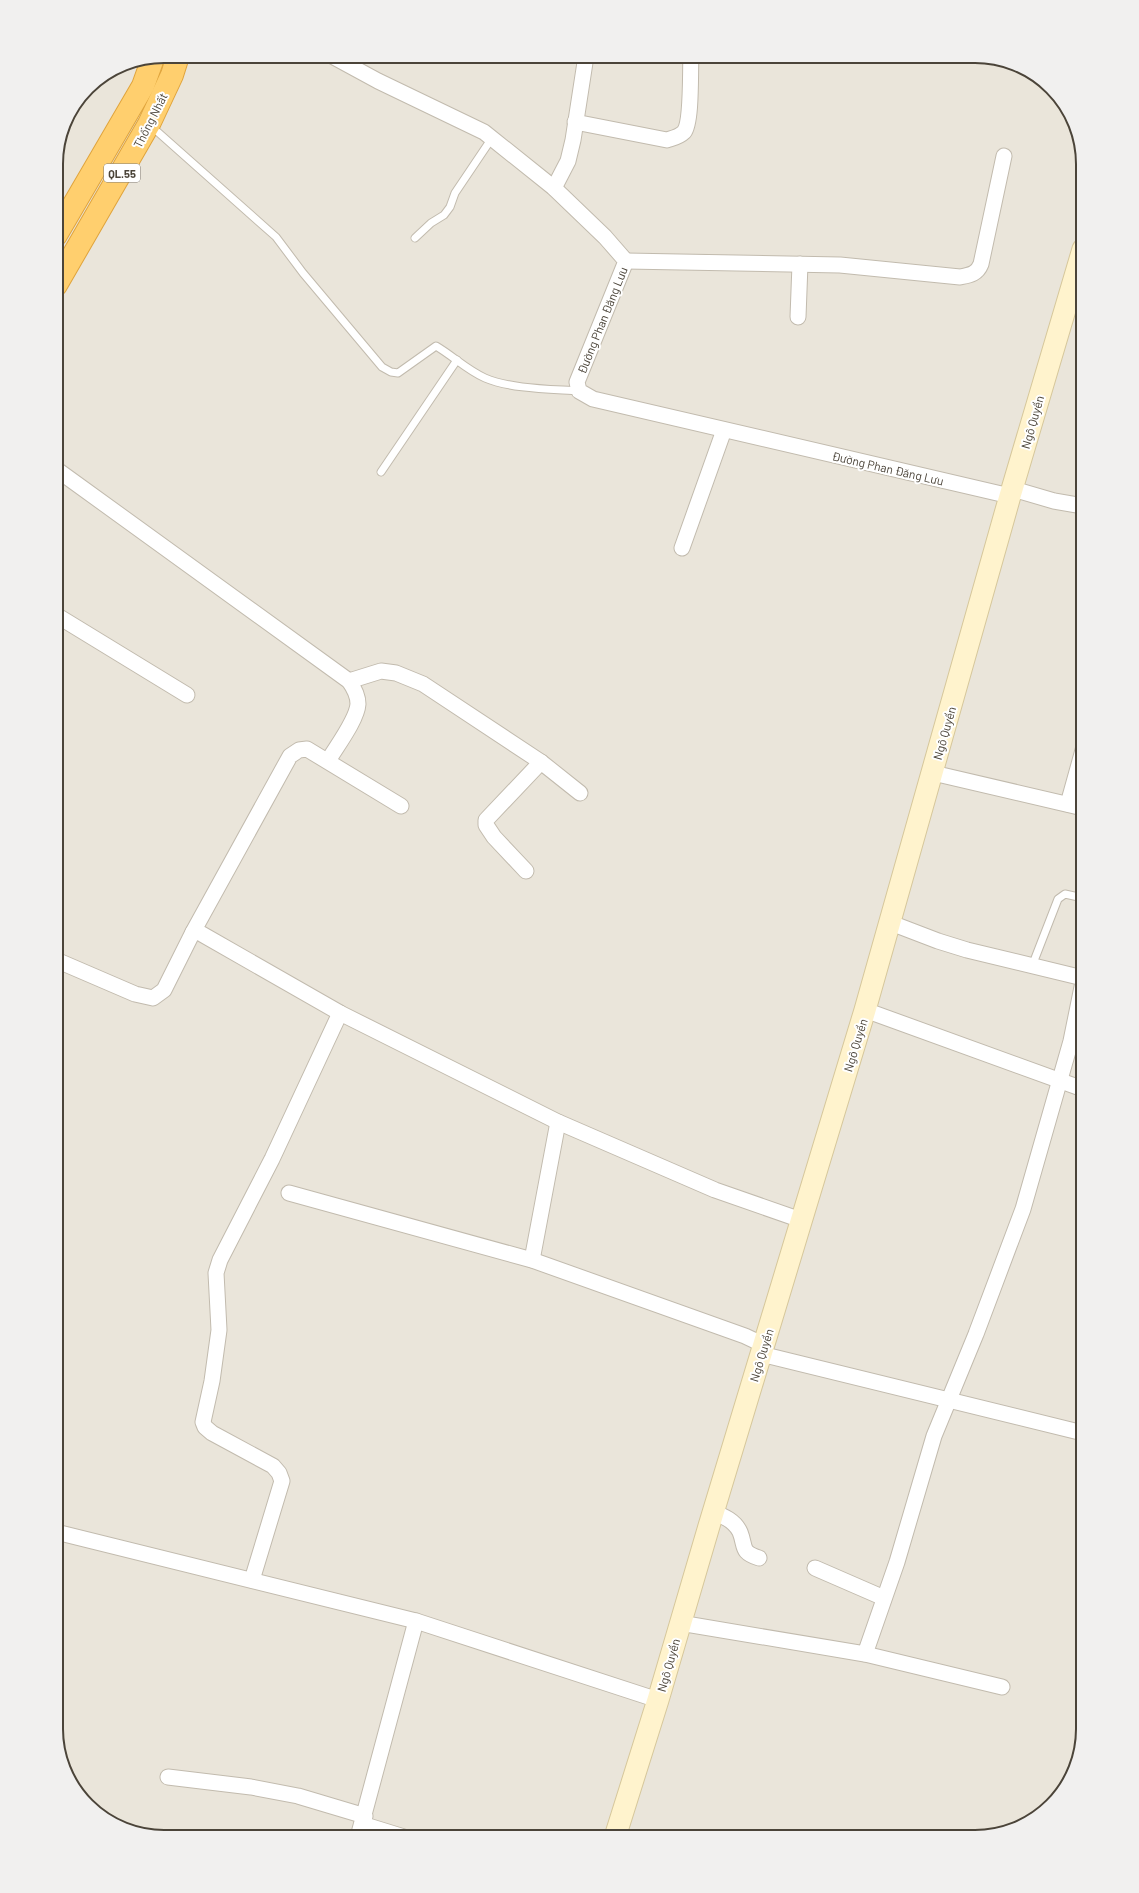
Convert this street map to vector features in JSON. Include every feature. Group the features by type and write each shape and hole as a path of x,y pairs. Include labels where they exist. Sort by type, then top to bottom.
{"highway":[{"name":"Thống Nhất","path":"63,273 149,124 172,75 176,63"},
{"name":"Thống Nhất","path":"63,223 143,86 151,64"}],"street":[{"name":"Đường Phan Đăng Lưu","path":"345,63 378,81 484,132 554,188 605,237 626,260 577,382 579,391 593,399 724,430 1076,505"},
{"path":"554,188 568,161 585,63"},
{"path":"575,122 667,140 680,136 685,130 689,113 691,63"},
{"path":"626,260 840,265 960,277 972,274 978,271 981,264 1004,156"},
{"path":"798,317 800,264"},
{"name":"Ngô Quyền","path":"617,1830 658,1700 713,1512 891,923 1012,492 1076,296"},
{"path":"682,548 724,430"},
{"path":"63,473 350,681 356,693 358,704 353,717 328,761"},
{"path":"63,619 187,695"},
{"path":"350,681 381,671 396,673 423,684 541,762 580,793"},
{"path":"63,963 135,994 153,998 164,990 193,932 290,756 299,750 307,749 401,806"},
{"path":"526,871 494,837 486,825 486,820 541,762"},
{"path":"933,773 1076,806"},
{"path":"1068,804 1076,775"},
{"path":"891,923 938,941 1076,976"},
{"path":"193,932 200,933 340,1013 558,1122 715,1190 801,1220"},
{"path":"865,1010 1076,1087"},
{"path":"252,1580 282,1481 273,1466 212,1433 205,1427 203,1422 212,1382 220,1330 216,1273 220,1260 272,1159 340,1013"},
{"path":"865,1654 884,1598 934,1436 976,1334 1023,1209 1071,1041 1076,1016"},
{"path":"532,1260 558,1122"},
{"path":"289,1194 532,1260 745,1336 763,1350 908,1391 949,1399 1076,1431"},
{"path":"713,1512 732,1521 740,1534 743,1548 747,1553 759,1558"},
{"path":"63,1534 416,1621 658,1700"},
{"path":"815,1568 884,1598"},
{"path":"362,1826 416,1621"},
{"path":"680,1623 865,1654 1002,1687"},
{"path":"168,1777 298,1796 362,1826 377,1830"}],"lane":[{"path":"149,124 276,237 303,273 382,367 391,372 398,373 436,346 467,368 485,378 510,384 579,391"},
{"path":"415,238 431,223 444,215 450,207 455,193 492,138"},
{"path":"381,472 457,360"},
{"path":"1032,966 1058,899 1065,894 1076,896"}],"shaded area":[{"path":"981,63 1007,68 1020,73 1031,80 1051,98 1066,119 1074,145 1076,164 1076,1729 1074,1748 1066,1774 1051,1795 1041,1805 1020,1820 994,1828 975,1830 158,1830 132,1825 119,1820 108,1813 88,1795 73,1774 66,1755 63,1729 63,158 66,138 73,119 88,98 98,88 114,77 132,68 151,64"}]}
